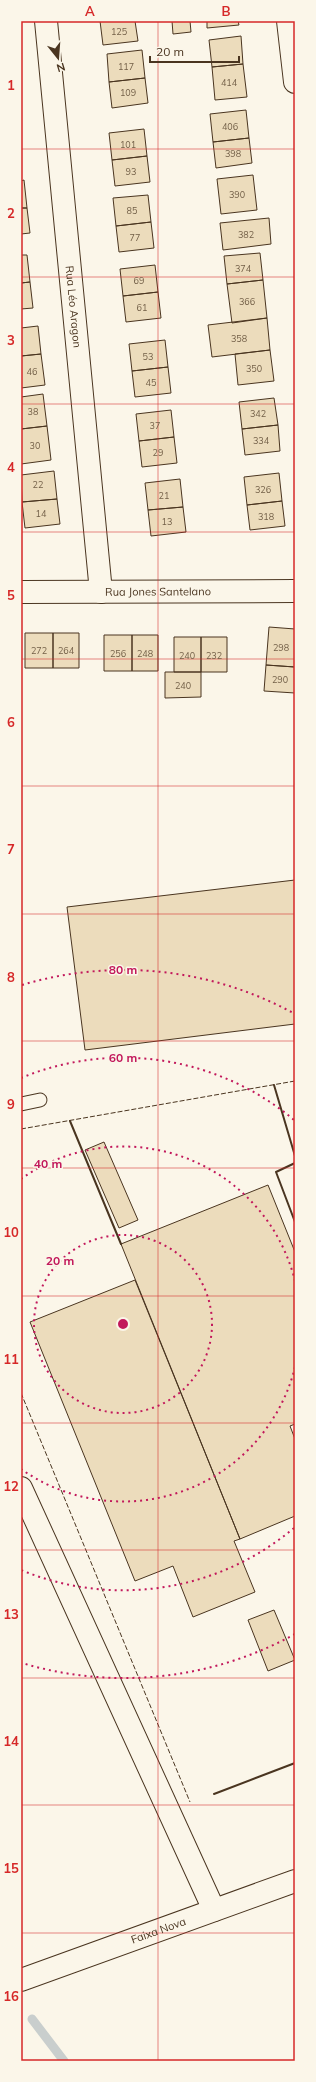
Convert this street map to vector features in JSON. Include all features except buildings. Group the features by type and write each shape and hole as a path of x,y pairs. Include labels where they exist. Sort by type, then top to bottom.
{"main road":[{"name":"Rua Léo Aragon","path":"46,21 101,592"},
{"path":"288,21 295,82"},
{"name":"Rua Jones Santelano","path":"21,592 295,591"},
{"path":"21,1488 214,1910"},
{"name":"Faixa Nova","path":"21,1980 295,1881"}],"lane":[{"path":"21,1104 40,1100"}],"waterway":[{"path":"32,2019 64,2061"}],"fence":[{"path":"21,1129 295,1081"},
{"path":"21,1393 190,1802"}],"wall":[{"path":"274,1085 295,1156"},
{"path":"70,1121 121,1244"},
{"path":"295,1163 276,1172 295,1222"},
{"path":"214,1794 295,1763"}]}
